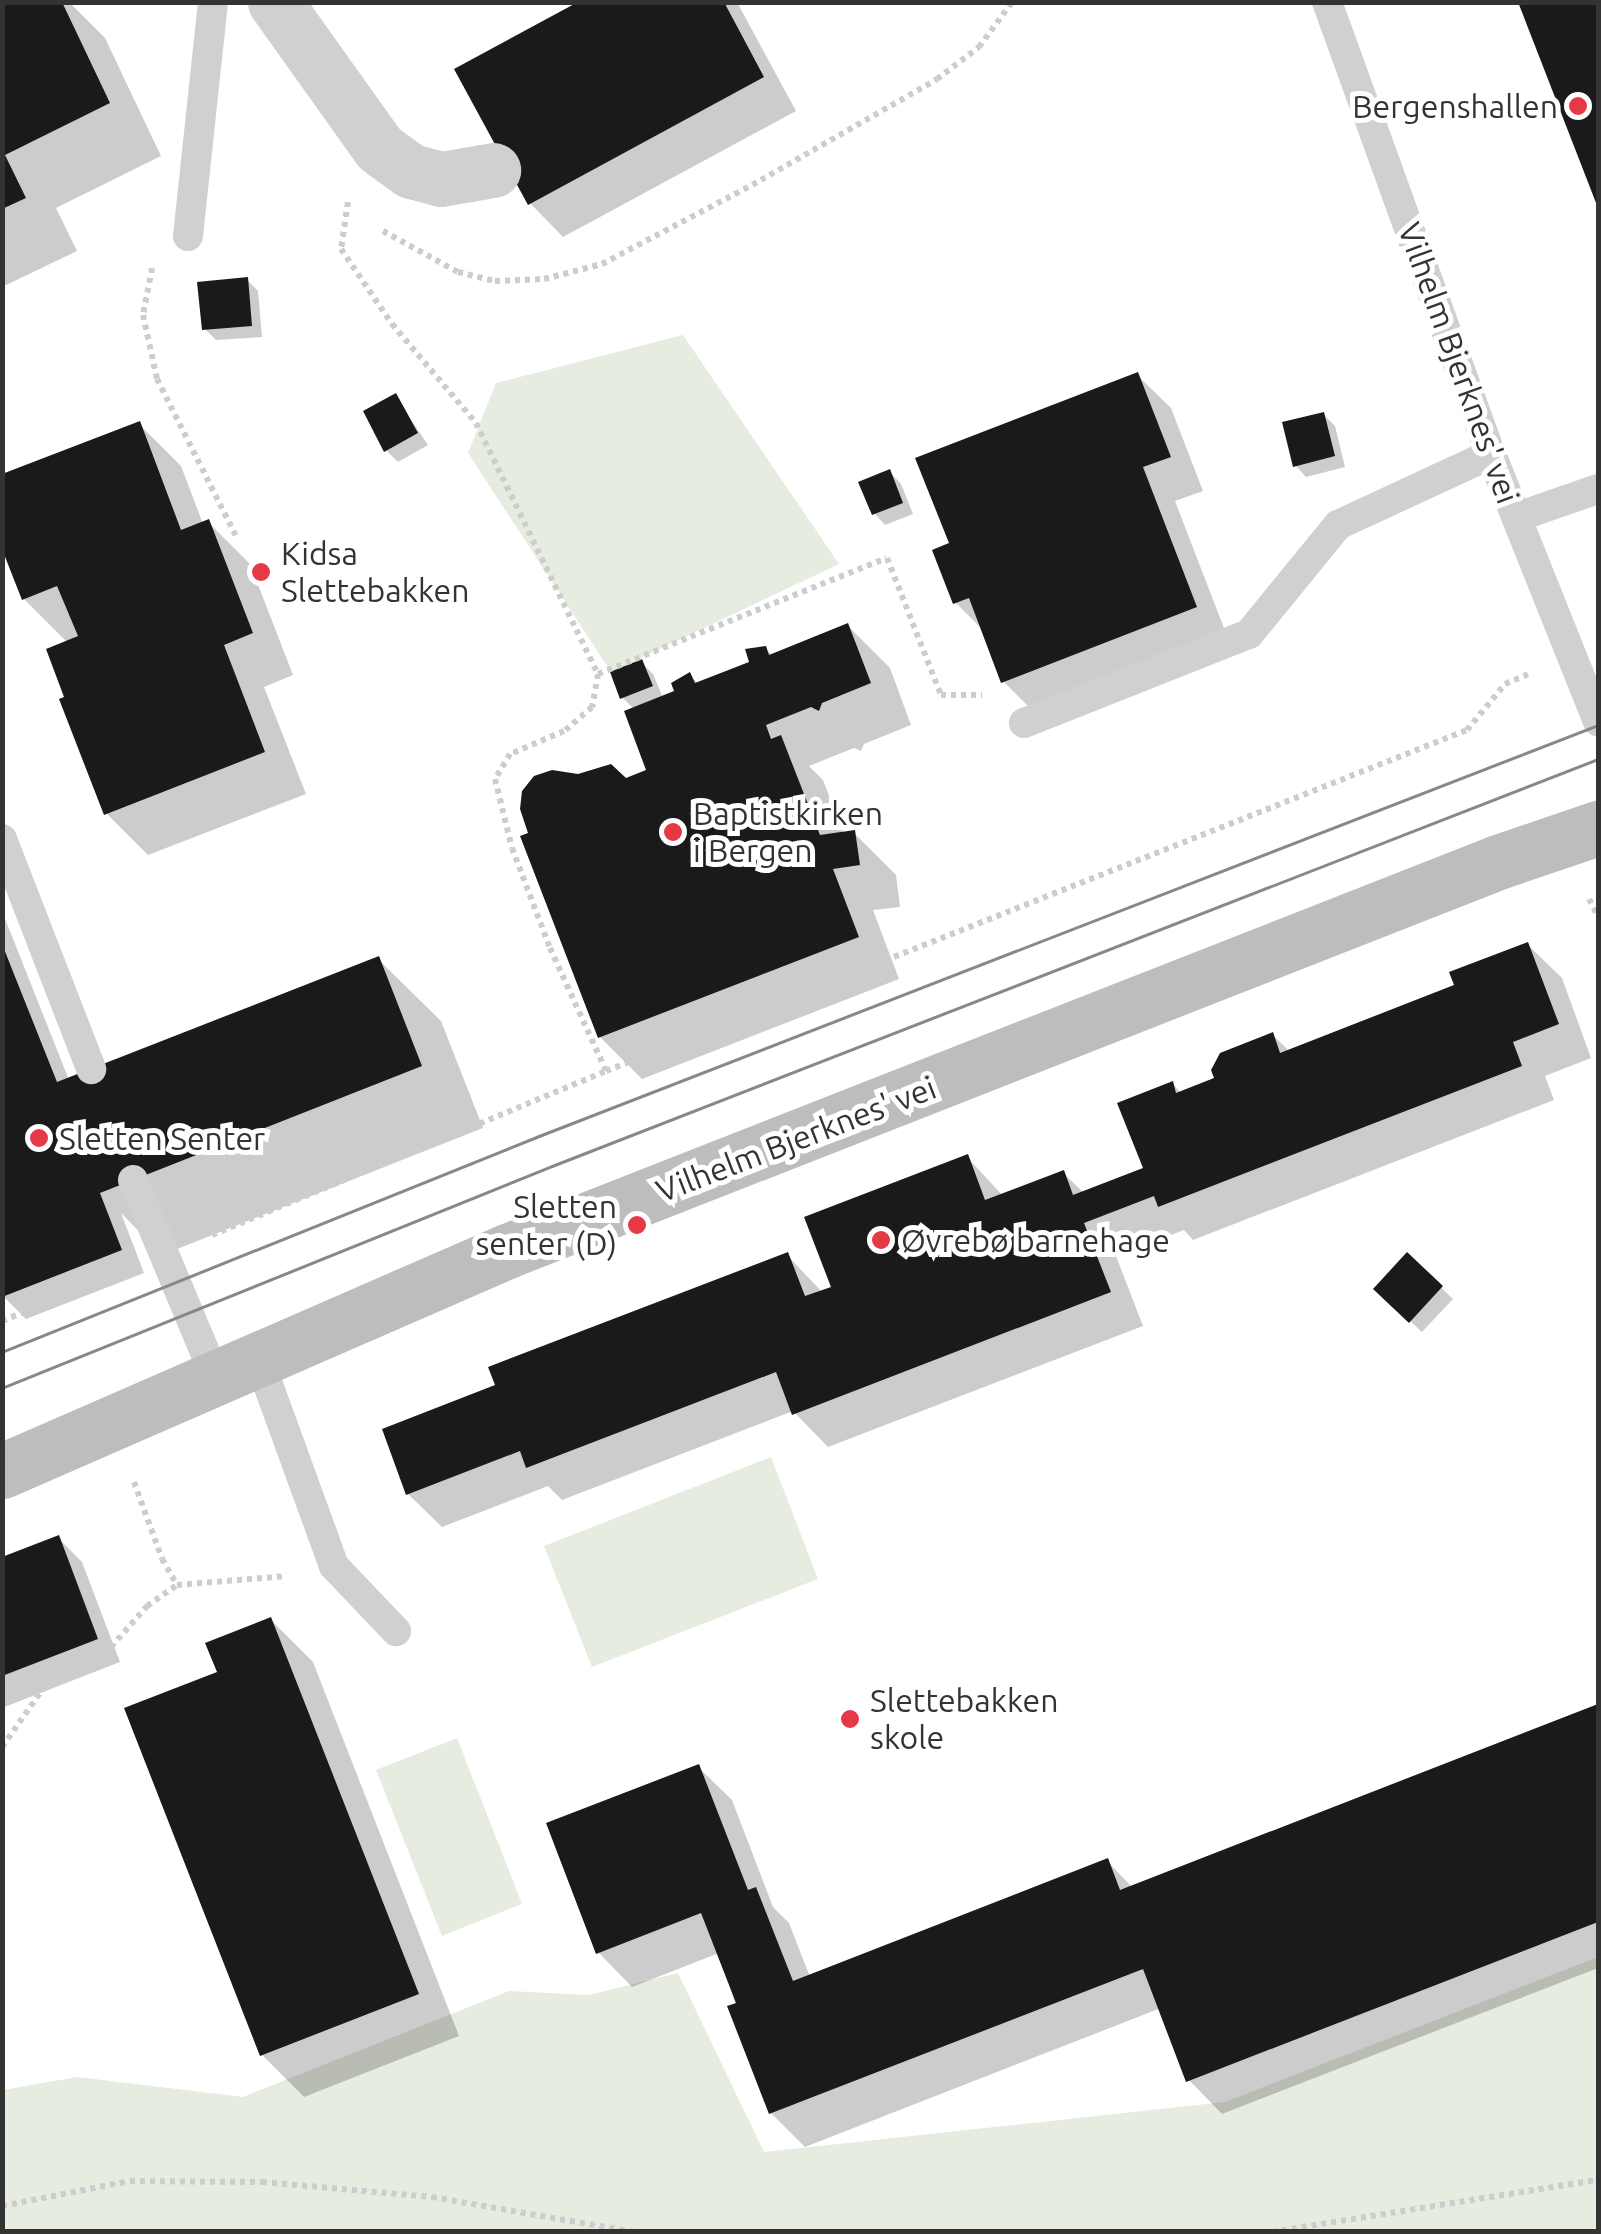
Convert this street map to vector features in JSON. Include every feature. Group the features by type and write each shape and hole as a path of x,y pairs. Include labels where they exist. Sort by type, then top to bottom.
{"main road":[{"name":"Vilhelm Bjerknes' vei","path":"2,1471 508,1251 1498,862 1598,828"}],"street":[{"path":"275,2 379,148 410,171 441,180 493,170"}],"lane":[{"path":"188,236 213,2"},
{"name":"Vilhelm Bjerknes' vei","path":"1327,2 1491,454 1598,721"},
{"path":"1024,723 1249,634 1338,525 1491,454"},
{"path":"1517,517 1598,489"},
{"path":"2,839 90,1068"},
{"path":"136,1188 163,1255 238,1369 334,1566 396,1631"}],"path":[{"path":"370,222 425,257 458,272 495,281 544,279 602,264 761,180 937,79 979,47 1012,2"},
{"path":"360,207 350,192 341,248 392,324 476,423 598,674 592,707 564,731 510,754 495,779 525,881 606,1072"},
{"path":"188,236 161,240 143,316 157,379 236,536"},
{"path":"598,674 887,558 941,695 986,695 1024,723"},
{"path":"2,1321 606,1072 1468,730 1505,684 1573,655"},
{"path":"130,1472 162,1559 177,1585"},
{"path":"2,1748 42,1690 110,1647 146,1606 177,1585 264,1581 334,1566"},
{"path":"1272,2232 1598,2180"},
{"path":"2,2206 130,2181 262,2182 432,2197 634,2232"}],"shaded area":[{"path":"683,335 839,564 611,672 468,453 496,383"},
{"path":"771,1457 818,1579 592,1667 544,1546"},
{"path":"457,1738 522,1904 442,1936 376,1770"},
{"path":"1598,1957 1598,2231 3,2231 3,2090 77,2077 243,2097 509,1991 589,1995 678,1973 764,2152 1225,2102"}],"building":[{"path":"2,2 62,2 110,103 5,155 26,198 2,209"},
{"path":"578,2 724,2 764,77 528,205 454,69"},
{"name":"Bergenshallen","path":"1518,2 1598,2 1598,208"},
{"path":"248,277 252,326 202,330 197,282"},
{"path":"1138,372 1171,457 1143,467 1197,607 1001,683 969,598 953,604 932,550 949,543 915,458"},
{"path":"396,393 418,433 384,452 363,411"},
{"path":"1324,412 1335,456 1293,467 1282,422"},
{"path":"140,421 181,530 209,519 253,633 224,645 265,752 104,815 59,699 64,697 46,649 78,636 57,586 22,600 2,549 2,474"},
{"path":"890,469 903,503 872,515 858,482"},
{"name":"Baptistkirken i Bergen","path":"848,623 871,683 822,703 819,711 811,707 766,725 771,739 781,735 820,835 855,830 860,865 833,869 859,937 598,1038 520,836 528,833 520,809 522,791 534,776 552,770 578,774 611,764 626,778 646,770 624,711 674,691 671,683 690,672 695,683 749,662 745,649 766,646 769,655"},
{"path":"642,659 653,686 620,699 610,672"},
{"path":"1528,942 1559,1024 1513,1042 1522,1066 1158,1207 1154,1196 1084,1223 1111,1292 792,1415 776,1372 526,1468 520,1451 406,1495 382,1429 495,1385 488,1367 788,1252 805,1296 831,1287 804,1217 968,1154 985,1200 1064,1170 1073,1195 1143,1168 1117,1103 1173,1081 1176,1093 1214,1078 1211,1070 1220,1053 1273,1032 1280,1053 1454,985 1449,972"},
{"path":"2,944 57,1082 379,956 422,1066 100,1193 122,1250 2,1297"},
{"path":"1407,1252 1443,1286 1409,1323 1373,1289"},
{"path":"59,1535 98,1639 2,1676 2,1557"},
{"path":"271,1617 419,1994 260,2056 124,1708 217,1672 205,1643"},
{"path":"1598,1704 1598,1922 1186,2082 1143,1969 769,2114 727,2006 736,2003 701,1913 596,1954 546,1823 699,1764 748,1890 756,1887 793,1981 1108,1858 1120,1890"}],"tram line":[{"path":"2,1352 539,1136 1598,725"},
{"path":"2,1388 552,1166 1598,759"}],"place":[{"name":"Bergenshallen","path":"1578,106"},
{"name":"Kidsa Slettebakken","path":"261,572"},
{"name":"Baptistkirken i Bergen","path":"673,832"},
{"name":"Sletten Senter","path":"39,1138"},
{"name":"Sletten senter (D)","path":"637,1225"},
{"name":"Øvrebø barnehage","path":"881,1240"},
{"name":"Slettebakken skole","path":"850,1719"}]}
